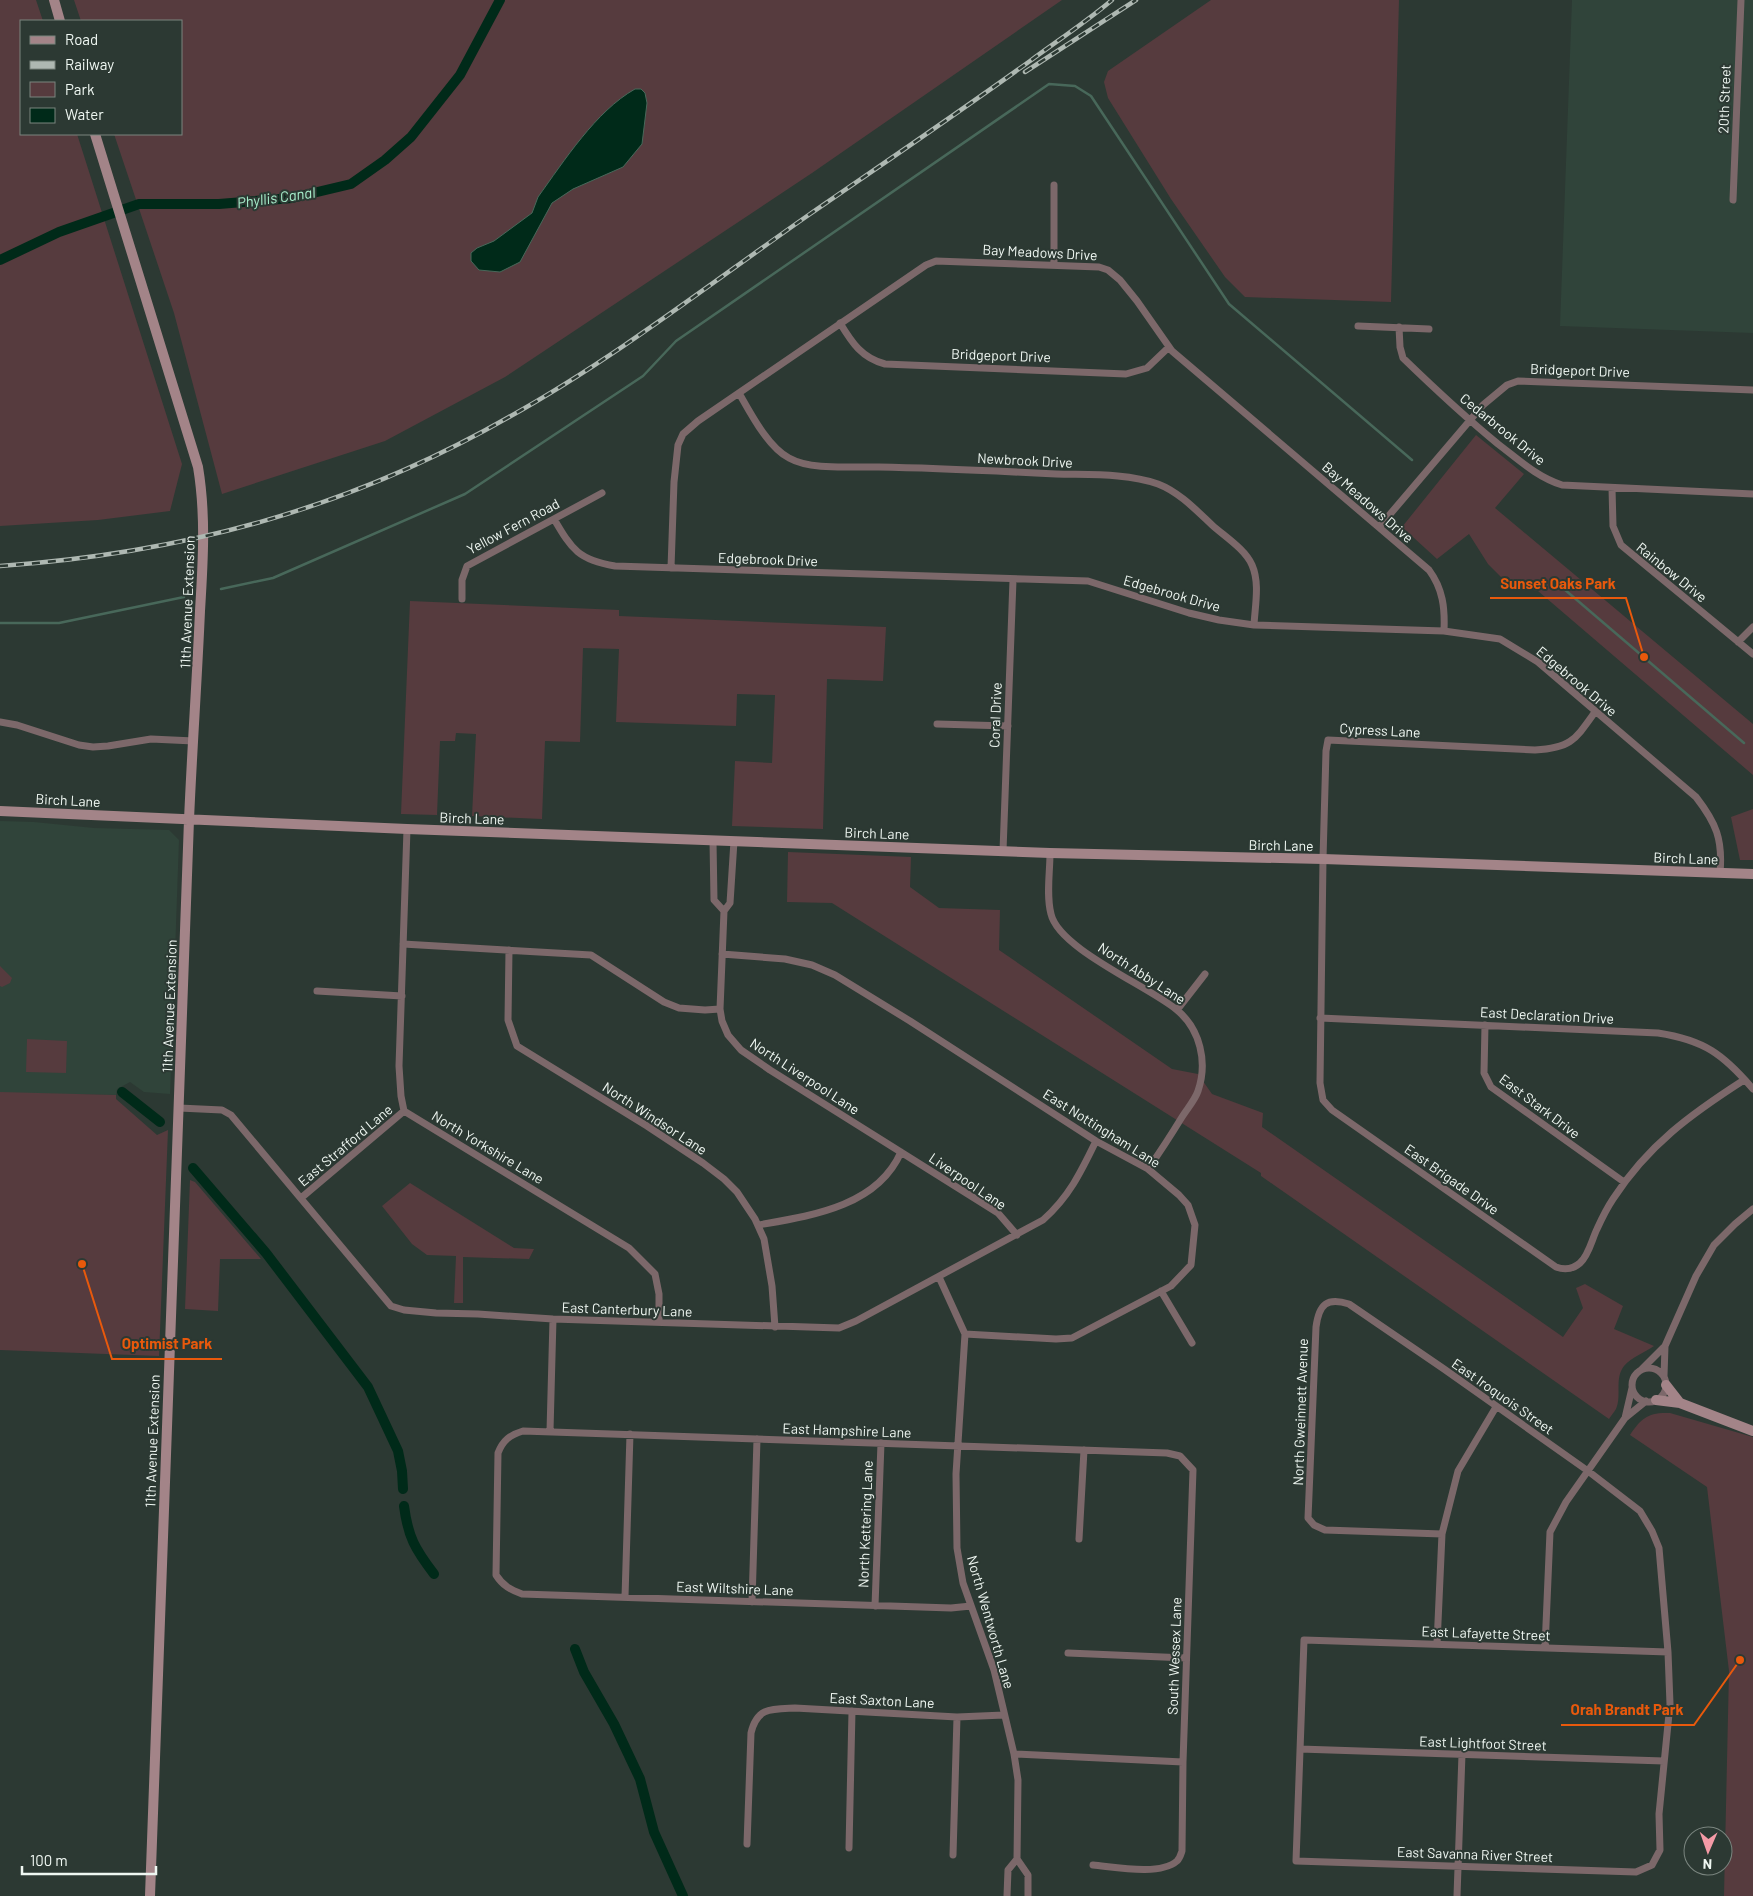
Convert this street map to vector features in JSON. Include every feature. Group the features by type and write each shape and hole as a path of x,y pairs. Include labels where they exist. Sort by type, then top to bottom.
{"street":[{"path":"54,0 60,20"},
{"name":"20th Street","path":"1733,200 1741,0"},
{"name":"11th Avenue Extension","path":"95,135 198,467 202,488 204,537 189,820 150,1896"},
{"path":"1054,185 1054,264"},
{"name":"Bay Meadows Drive","path":"671,568 674,482 678,445 683,434 698,421 840,323 936,260 1100,267 1108,270 1120,280 1169,347 1430,570 1437,581 1442,595 1444,631"},
{"name":"Bridgeport Drive","path":"840,323 856,348 874,361 886,364 1126,374 1147,368 1169,347"},
{"path":"1358,326 1429,329"},
{"name":"Cedarbrook Drive","path":"1399,328 1400,347 1404,358 1469,420 1530,469 1549,481 1562,485 1753,494"},
{"name":"Bridgeport Drive","path":"1380,526 1483,405 1508,385 1518,381 1753,390"},
{"name":"Newbrook Drive","path":"739,393 751,415 780,452 790,459 811,466 921,468 1105,476 1139,479 1168,488 1190,505 1242,552 1252,564 1256,590 1254,625"},
{"name":"Rainbow Drive","path":"1612,488 1613,526 1621,545 1753,654"},
{"name":"Yellow Fern Road","path":"462,599 462,580 467,566 602,493"},
{"name":"Edgebrook Drive","path":"554,519 578,553 589,561 616,566 1088,581 1189,613 1219,620 1254,625 1444,631 1500,640 1538,662 1696,797 1712,818 1718,834 1722,856 1720,873"},
{"name":"Coral Drive","path":"1003,851 1013,580"},
{"path":"1738,642 1753,627"},
{"name":"Cypress Lane","path":"1323,1100 1320,1082 1322,860 1328,740 1535,750 1552,749 1567,745 1582,730 1595,712"},
{"path":"0,722 17,725 79,745 93,747 151,739 194,741"},
{"path":"938,724 1008,726"},
{"name":"Birch Lane","path":"0,810 407,829 1050,853 1753,874"},
{"path":"404,1111 399,1066 407,829"},
{"name":"North Liverpool Lane","path":"713,840 714,900 724,911"},
{"name":"North Liverpool Lane","path":"734,841 730,903 724,911 720,1009 728,1035 741,1050 770,1070 901,1152"},
{"name":"North Abby Lane","path":"1050,853 1049,902 1051,915 1056,925 1081,949 1177,1010 1188,1022 1199,1041 1202,1056 1202,1076 1198,1093 1148,1170"},
{"path":"403,944 591,955 664,1002 679,1008 720,1009"},
{"name":"North Windsor Lane","path":"509,950 508,1020 517,1046 648,1126 703,1163 737,1192 764,1238 772,1286 775,1326"},
{"name":"East Nottingham Lane","path":"722,954 785,959 812,965 835,976 910,1021 1096,1141 1148,1170 1188,1205 1195,1225 1191,1265 1171,1286 1072,1338 1056,1339 965,1334"},
{"path":"1177,1010 1205,974"},
{"path":"316,990 402,996"},
{"name":"East Declaration Drive","path":"1320,1018 1658,1033 1683,1036 1716,1052 1753,1089"},
{"name":"East Stark Drive","path":"1485,1025 1484,1074 1490,1086 1624,1182"},
{"path":"1624,1182 1661,1140 1744,1080"},
{"name":"East Brigade Drive","path":"1323,1100 1332,1110 1556,1267 1571,1268 1584,1259 1597,1228 1624,1182"},
{"name":"East Canterbury Lane","path":"179,1108 222,1110 231,1115 392,1306 404,1310 436,1313 554,1319 839,1328 939,1277 1042,1220 1058,1207 1080,1174 1096,1141"},
{"name":"East Strafford Lane","path":"301,1198 404,1111"},
{"name":"North Yorkshire Lane","path":"404,1111 629,1248 656,1274 659,1294 659,1322"},
{"path":"758,1225 832,1209 856,1198 883,1179 901,1152"},
{"name":"Liverpool Lane","path":"901,1152 998,1214 1017,1235"},
{"path":"1625,1418 1634,1377 1665,1346 1696,1276 1714,1246 1735,1224 1753,1209"},
{"name":"North Wentworth Lane","path":"939,1277 965,1334 955,1521 957,1548 963,1583 994,1670 1014,1754 1018,1780 1017,1859 1028,1875 1028,1896"},
{"path":"1161,1291 1192,1344"},
{"name":"East Iroquois Street","path":"1327,1302 1337,1301 1349,1304 1588,1471 1640,1511 1652,1531 1659,1548 1668,1652 1670,1704 1659,1814 1660,1850 1652,1865"},
{"name":"North Gweinnett Avenue","path":"1327,1302 1318,1312 1316,1327 1308,1518 1314,1525 1326,1530 1442,1534"},
{"path":"550,1431 554,1319"},
{"path":"1544,1648 1550,1532 1566,1502 1625,1418 1663,1394 1665,1346"},
{"path":"1641,1370 1656,1369 1680,1403"},
{"path":"1632,1387 1637,1396 1651,1401 1680,1403 1753,1431"},
{"path":"1437,1644 1442,1534 1458,1471 1496,1407"},
{"name":"East Hampshire Lane","path":"501,1582 496,1575 498,1453 501,1445 512,1434 523,1431 1167,1452 1182,1457"},
{"path":"625,1597 630,1434"},
{"path":"752,1602 758,1439"},
{"name":"North Kettering Lane","path":"875,1606 880,1443"},
{"path":"1079,1538 1084,1450"},
{"name":"South Wessex Lane","path":"1093,1865 1154,1870 1168,1866 1178,1860 1182,1851 1186,1658 1193,1470 1182,1457"},
{"name":"East Wiltshire Lane","path":"501,1582 511,1590 522,1594 875,1606 951,1608 971,1606"},
{"name":"East Lafayette Street","path":"1300,1749 1304,1640 1668,1652"},
{"path":"1068,1653 1186,1658"},
{"name":"East Saxton Lane","path":"747,1844 751,1733 753,1723 759,1715 772,1709 780,1709 957,1717 1004,1715"},
{"path":"849,1848 852,1711"},
{"path":"953,1855 957,1717"},
{"name":"East Lightfoot Street","path":"1300,1749 1664,1761"},
{"name":"East Savanna River Street","path":"1300,1749 1296,1861 1636,1872 1652,1865"},
{"path":"1014,1754 1183,1762"},
{"path":"1457,1896 1462,1754"},
{"name":"North Wentworth Lane","path":"1007,1896 1008,1870 1017,1859"}],"shaded area":[{"path":"1572,0 1753,0 1753,333 1560,326"},
{"path":"0,821 34,822 94,828 169,830 179,840 170,1094 144,1092 130,1082 117,1089 116,1095 0,1093"}],"green space":[{"path":"0,0 36,0 43,20 20,20 20,135 77,135 182,464 170,511 98,520 0,526"},
{"path":"74,0 1062,0 812,173 505,377 385,441 222,494 174,313 114,135 182,135 182,20 81,20"},
{"path":"1211,0 1399,0 1391,302 1245,297 1225,277 1171,199 1108,98 1104,82 1108,71"},
{"path":"1476,435 1524,474 1495,508 1753,724 1753,775 1538,591 1509,585 1488,564 1469,534 1437,559 1402,527"},
{"path":"410,601 619,610 619,616 886,627 883,681 827,679 823,829 732,826 735,761 772,763 775,695 737,694 736,726 616,722 619,649 583,648 580,742 545,741 542,819 472,816 476,734 456,733 455,741 440,741 437,815 401,814"},
{"path":"1753,809 1753,860 1740,860 1731,817"},
{"path":"788,852 911,857 910,887 939,908 1000,910 999,950 1172,1069 1198,1074 1212,1094 1263,1113 1262,1127 1563,1337 1583,1308 1576,1288 1585,1284 1623,1306 1614,1329 1654,1346 1624,1366 1619,1376 1618,1404 1616,1409 1609,1419 1261,1176 1261,1173 832,903 787,902"},
{"path":"0,966 12,978 10,983 2,987 0,986"},
{"path":"27,1039 67,1041 66,1073 26,1072"},
{"path":"0,1092 116,1095 116,1099 157,1135 168,1130 159,1356 0,1350"},
{"path":"190,1180 195,1182 261,1259 220,1259 218,1311 185,1309"},
{"path":"410,1183 514,1248 534,1249 529,1259 463,1257 463,1303 454,1303 456,1256 427,1255 412,1244 382,1206"},
{"path":"1670,1413 1753,1437 1753,1896 1724,1896 1724,1876 1733,1876 1733,1826 1726,1826 1729,1671 1707,1487 1630,1435 1643,1420 1656,1414"}],"water":[{"path":"635,89 641,89 645,93 647,103 642,144 623,167 573,189 552,203 520,262 500,272 479,270 471,261 471,253 477,248 494,241 532,213 538,197 594,123 621,98"}],"waterway":[{"name":"Phyllis Canal","path":"0,260 59,232 139,204 219,204 292,198 351,184 385,160 411,137 460,75 500,0"},
{"path":"221,589 273,578 465,494 643,376 676,341 1049,84 1075,86 1091,96 1229,304 1412,460"},
{"path":"1557,583 1744,743"},
{"path":"0,623 59,623 184,597"},
{"path":"122,1092 160,1122"},
{"path":"193,1168 266,1253 368,1387 398,1451 403,1489"},
{"path":"404,1506 413,1542 434,1574"},
{"path":"575,1649 584,1672 614,1724 640,1779 654,1832 683,1896"}],"railway":[{"path":"0,566 68,560 135,550 263,521 326,501 387,477 448,449 509,417 625,345 1003,80 1082,24 1112,0"},
{"path":"1025,72 1136,0"}],"place":[{"name":"Sunset Oaks Park","path":"1644,657"},
{"name":"Optimist Park","path":"82,1264"},
{"name":"Orah Brandt Park","path":"1740,1660"}]}
